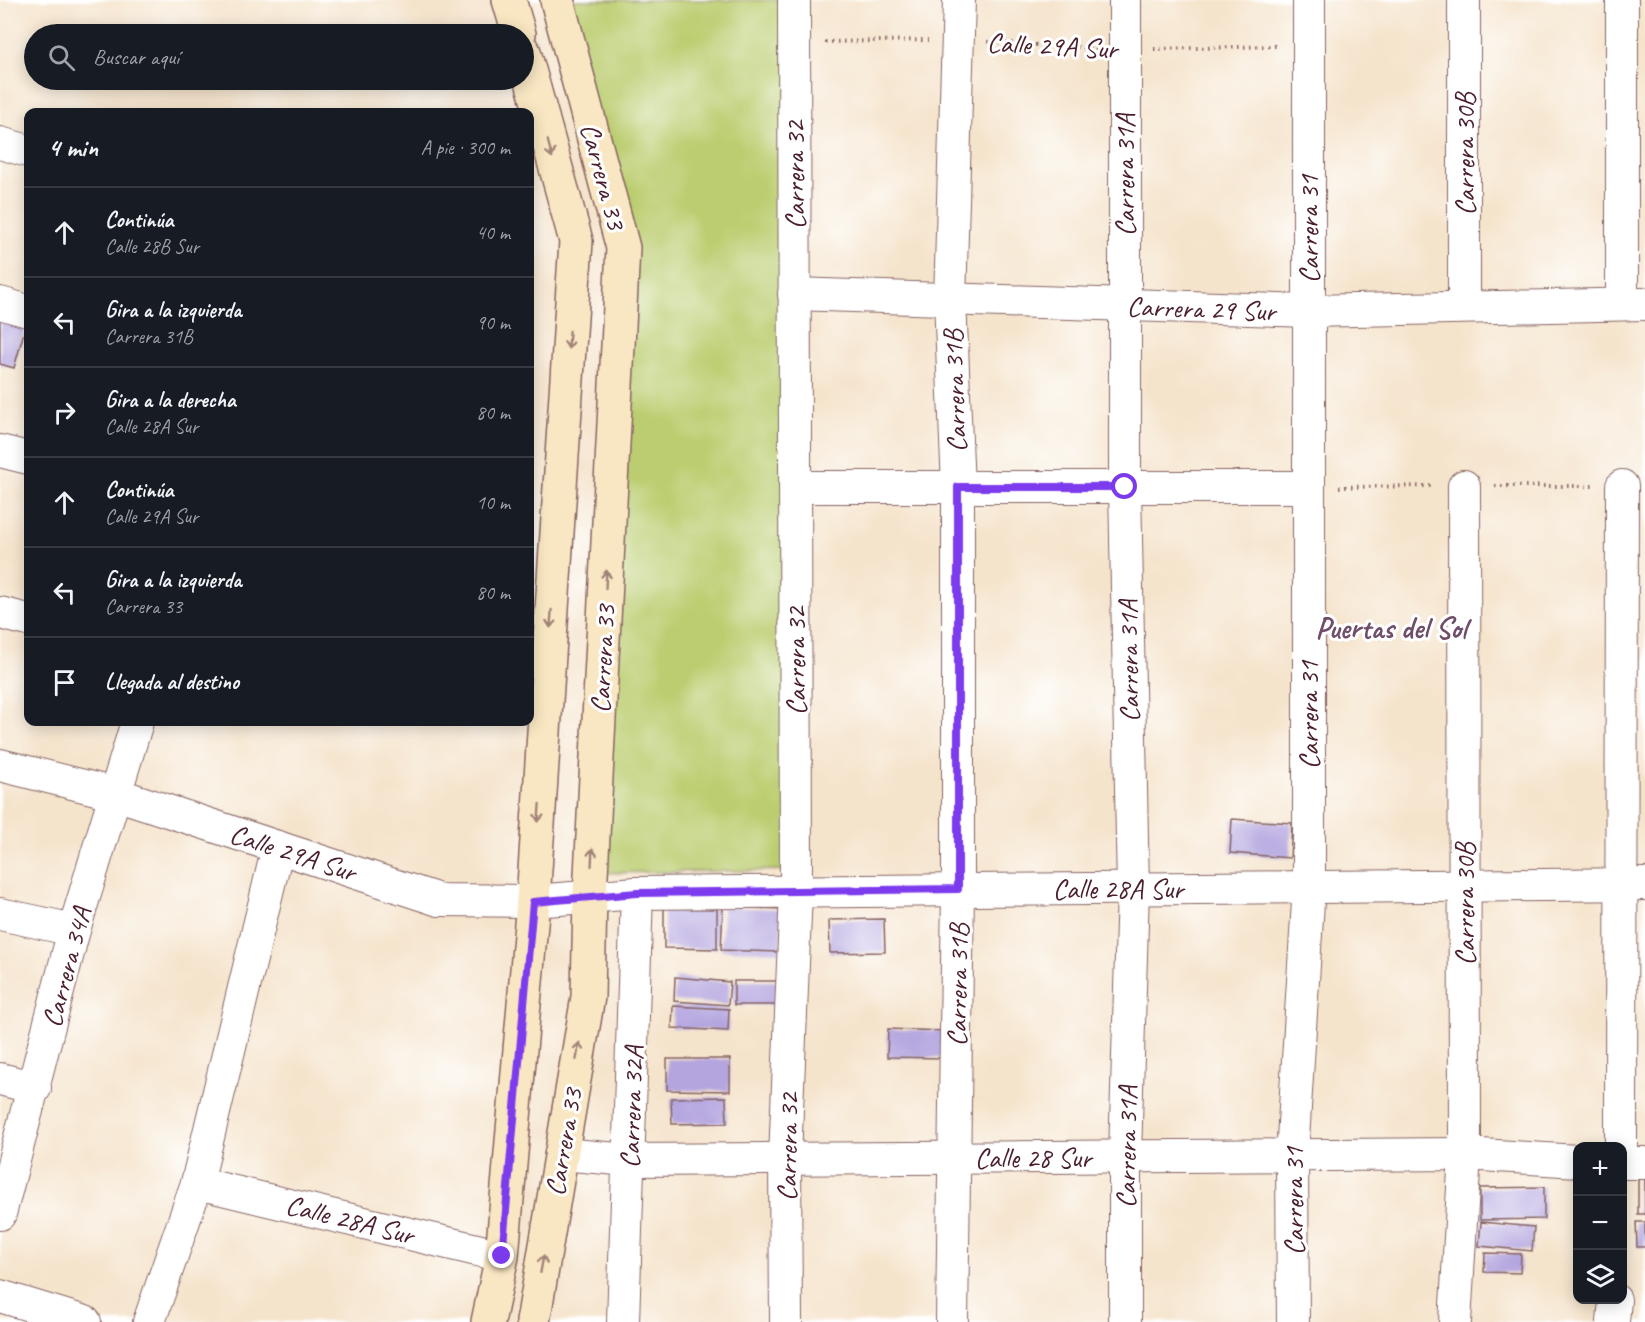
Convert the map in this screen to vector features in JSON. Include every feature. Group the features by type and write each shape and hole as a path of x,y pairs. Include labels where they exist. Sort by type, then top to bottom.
{"main road":[{"path":"509,0 516,24"},
{"name":"Carrera 33","path":"533,1322 588,997 590,895 623,248 557,0"},
{"name":"Carrera 33","path":"488,1322 502,1256 533,902 576,241 534,88"}],"street":[{"name":"Carrera 32","path":"786,1322 785,1158 796,891 794,0"},
{"name":"Carrera 31B","path":"952,1322 958,889 958,487 950,300 959,0"},
{"name":"Carrera 31A","path":"1125,0 1123,305 1133,888 1125,1156 1125,1322"},
{"name":"Carrera 31","path":"1293,1322 1292,1155 1309,886 1309,0"},
{"name":"Carrera 30B","path":"1464,0 1464,307"},
{"path":"1622,0 1634,304"},
{"path":"0,143 24,150"},
{"name":"Carrera 29 Sur","path":"794,294 1308,311 1634,304"},
{"path":"0,303 24,310"},
{"path":"0,451 24,457"},
{"name":"Carrera 30B","path":"1455,1322 1465,1154 1464,486"},
{"path":"1621,1142 1633,883 1622,486"},
{"path":"795,487 1308,487"},
{"path":"0,613 24,619"},
{"name":"Carrera 34A","path":"0,1214 35,1088 74,930 136,726"},
{"name":"Calle 29A Sur","path":"0,765 116,794 439,900 533,902 590,895"},
{"path":"149,1322 197,1182 278,847"},
{"name":"Calle 28A Sur","path":"590,895 1633,883"},
{"name":"Carrera 32A","path":"623,1322 637,893"},
{"path":"0,914 74,930"},
{"path":"0,1079 35,1088"},
{"name":"Calle 28 Sur","path":"561,1154 629,1160 1465,1154 1573,1161"},
{"path":"1627,1163 1645,1163"},
{"name":"Calle 28A Sur","path":"197,1182 502,1256"},
{"path":"0,1296 85,1322"},
{"path":"1614,1322 1615,1304"}],"path":[{"name":"Calle 29A Sur","path":"794,43 959,40 1125,50 1309,46"}],"green space":[{"path":"560,0 791,0 792,870 593,873 625,246"}],"building":[{"path":"0,311 24,317 24,332 14,368 0,364"},
{"path":"1232,819 1292,823 1290,858 1230,853"},
{"path":"723,907 782,909 781,952 721,950"},
{"path":"664,908 717,909 717,949 664,948"},
{"path":"884,919 885,952 830,953 829,920"},
{"path":"675,977 730,982 728,1005 674,1001"},
{"path":"734,981 777,981 777,1005 734,1005"},
{"path":"673,1006 729,1009 728,1031 672,1028"},
{"path":"888,1029 943,1031 943,1058 887,1057"},
{"path":"667,1059 730,1059 730,1091 667,1090"},
{"path":"726,1097 727,1123 672,1124 671,1098"},
{"path":"1638,1174 1645,1174 1645,1214 1638,1214"},
{"path":"1544,1187 1544,1219 1480,1220 1480,1188"},
{"path":"1481,1222 1534,1227 1532,1251 1479,1246"},
{"path":"1636,1222 1645,1222 1645,1247 1637,1247"},
{"path":"1485,1253 1521,1254 1520,1273 1484,1272"}],"district":[{"name":"Puertas del Sol","path":"1391,628"}],"route":[{"path":"502,1256 533,902 590,895 637,893 958,889 958,487 1125,487"}]}
